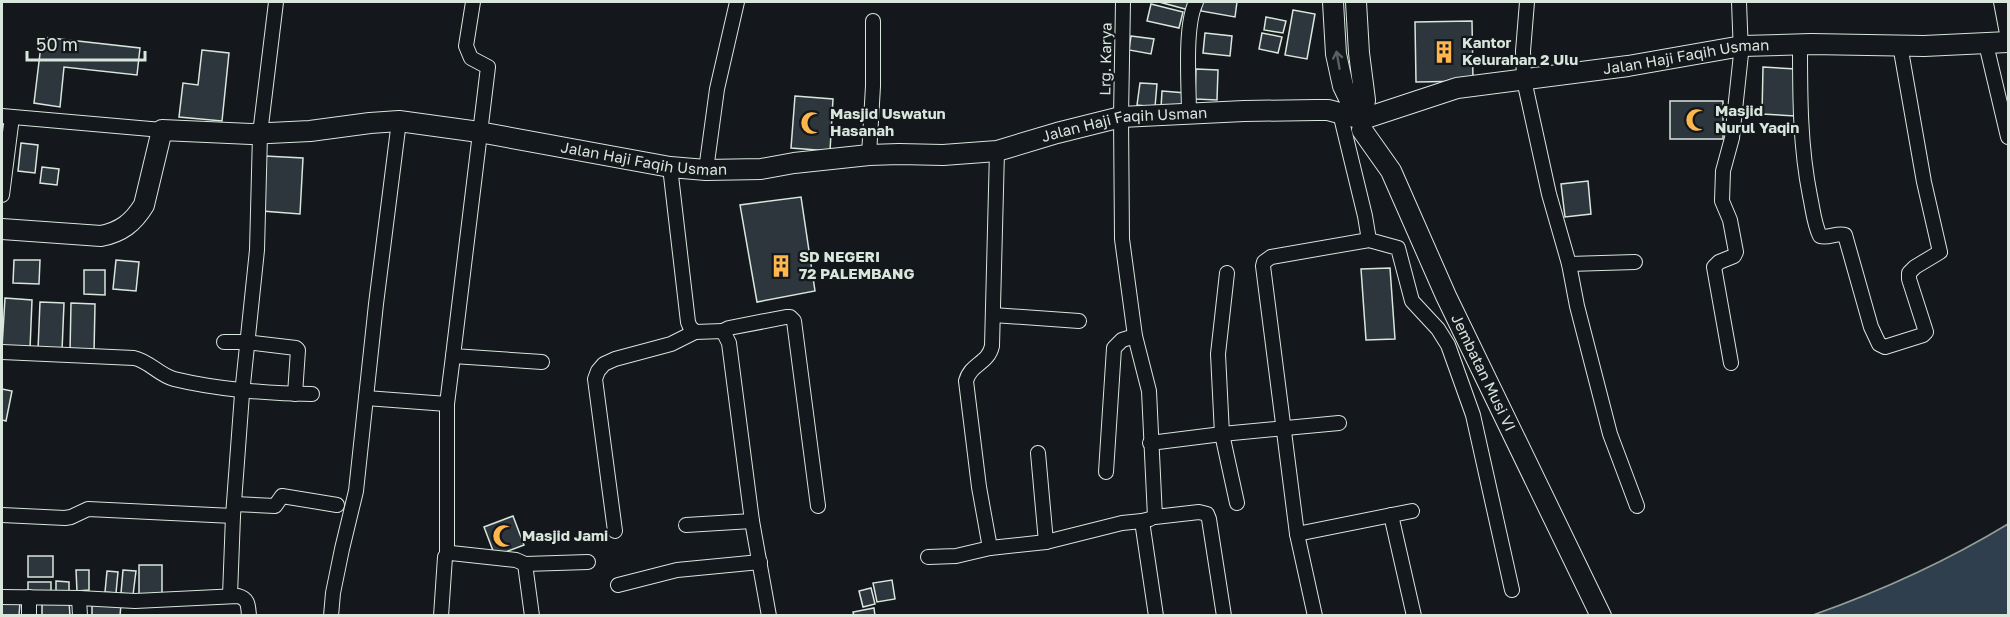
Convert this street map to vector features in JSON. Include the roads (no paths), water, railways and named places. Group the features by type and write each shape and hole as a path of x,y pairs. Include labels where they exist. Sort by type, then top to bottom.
{"street":[{"path":"230,596 246,342 257,250 260,134 276,2"},
{"path":"441,615 447,554 447,404 488,67 471,58 466,46 473,2"},
{"path":"706,170 717,89 737,2"},
{"name":"Lrg. Karya","path":"1123,2 1122,239 1135,336 1149,391 1148,519 1156,615"},
{"path":"1189,114 1190,14 1196,2"},
{"name":"Jembatan Musi VI","path":"1333,2 1338,65 1343,86 1358,117 1391,171 1446,296 1600,615"},
{"path":"1356,2 1365,100 1358,117 1370,240"},
{"path":"1527,2 1523,51 1524,80 1549,194 1569,264 1577,306 1610,434 1637,506"},
{"path":"1731,363 1714,267 1736,254 1730,220 1722,201 1722,194 1724,171 1732,138 1742,46 1739,2"},
{"path":"2001,2 2008,40"},
{"path":"869,155 873,86 873,21"},
{"name":"Jalan Haji Faqih Usman","path":"162,130 260,134 398,121 479,132 670,167 706,170 761,169 869,155 997,152 1121,117 1238,111 1328,110 1358,117 1457,88 1639,64 1742,46 1986,44 2008,40"},
{"path":"1986,44 2008,137"},
{"path":"1800,45 1801,132 1804,165 1815,223 1820,236 1842,234 1845,236 1871,327 1877,341 1885,347 1926,332 1909,273 1940,252 1924,182 1900,45"},
{"path":"2,195 7,116 162,130 144,205 125,228 101,236 2,229"},
{"path":"331,615 339,560 356,491 398,121"},
{"path":"990,549 979,488 966,381 971,369 987,358 990,353 997,152"},
{"path":"670,167 688,322 696,332"},
{"path":"1315,615 1297,534 1263,266 1264,262 1271,257 1370,240 1398,248 1412,301 1438,329 1448,345 1473,415 1512,590"},
{"path":"1569,264 1635,262"},
{"path":"1227,273 1218,354 1222,434 1237,503"},
{"path":"993,315 1079,321"},
{"path":"615,531 595,379 598,371 604,364 615,359 671,344 696,332 723,331 786,317 794,321 818,506"},
{"path":"723,331 729,343 752,521 769,615"},
{"path":"1106,472 1114,348 1122,340 1135,336"},
{"path":"224,342 246,342 296,348 298,351 295,394"},
{"path":"2,352 134,358 142,360 158,372 175,379 243,390 312,394"},
{"path":"453,356 542,362"},
{"path":"366,398 447,404"},
{"path":"1150,443 1338,423"},
{"path":"1038,453 1046,542"},
{"path":"2,515 65,518 88,509 234,510 275,506 282,496 337,504"},
{"path":"1297,534 1412,511"},
{"path":"928,557 956,556 1046,542 1122,522 1199,512 1207,514 1209,519 1224,615"},
{"path":"1391,515 1414,615"},
{"path":"686,525 752,521"},
{"path":"447,554 516,560 525,564 588,562"},
{"path":"618,585 677,570 760,562"},
{"path":"525,564 532,615"},
{"path":"2,597 135,601 230,596 244,598 248,602 249,615"},
{"path":"29,597 29,615"},
{"path":"79,598 80,615"},
{"path":"134,615 135,601"}],"water":[{"path":"2008,524 2008,615 1813,615 1913,574"}],"place":[{"name":"Kantor Kelurahan 2 Ulu","path":"1444,52"},
{"name":"Masjid Nurul Yaqin","path":"1697,120"},
{"name":"Masjid Uswatun Hasanah","path":"812,123"},
{"name":"SD NEGERI 72 PALEMBANG","path":"781,266"},
{"name":"Masjid Jami","path":"504,536"}]}
